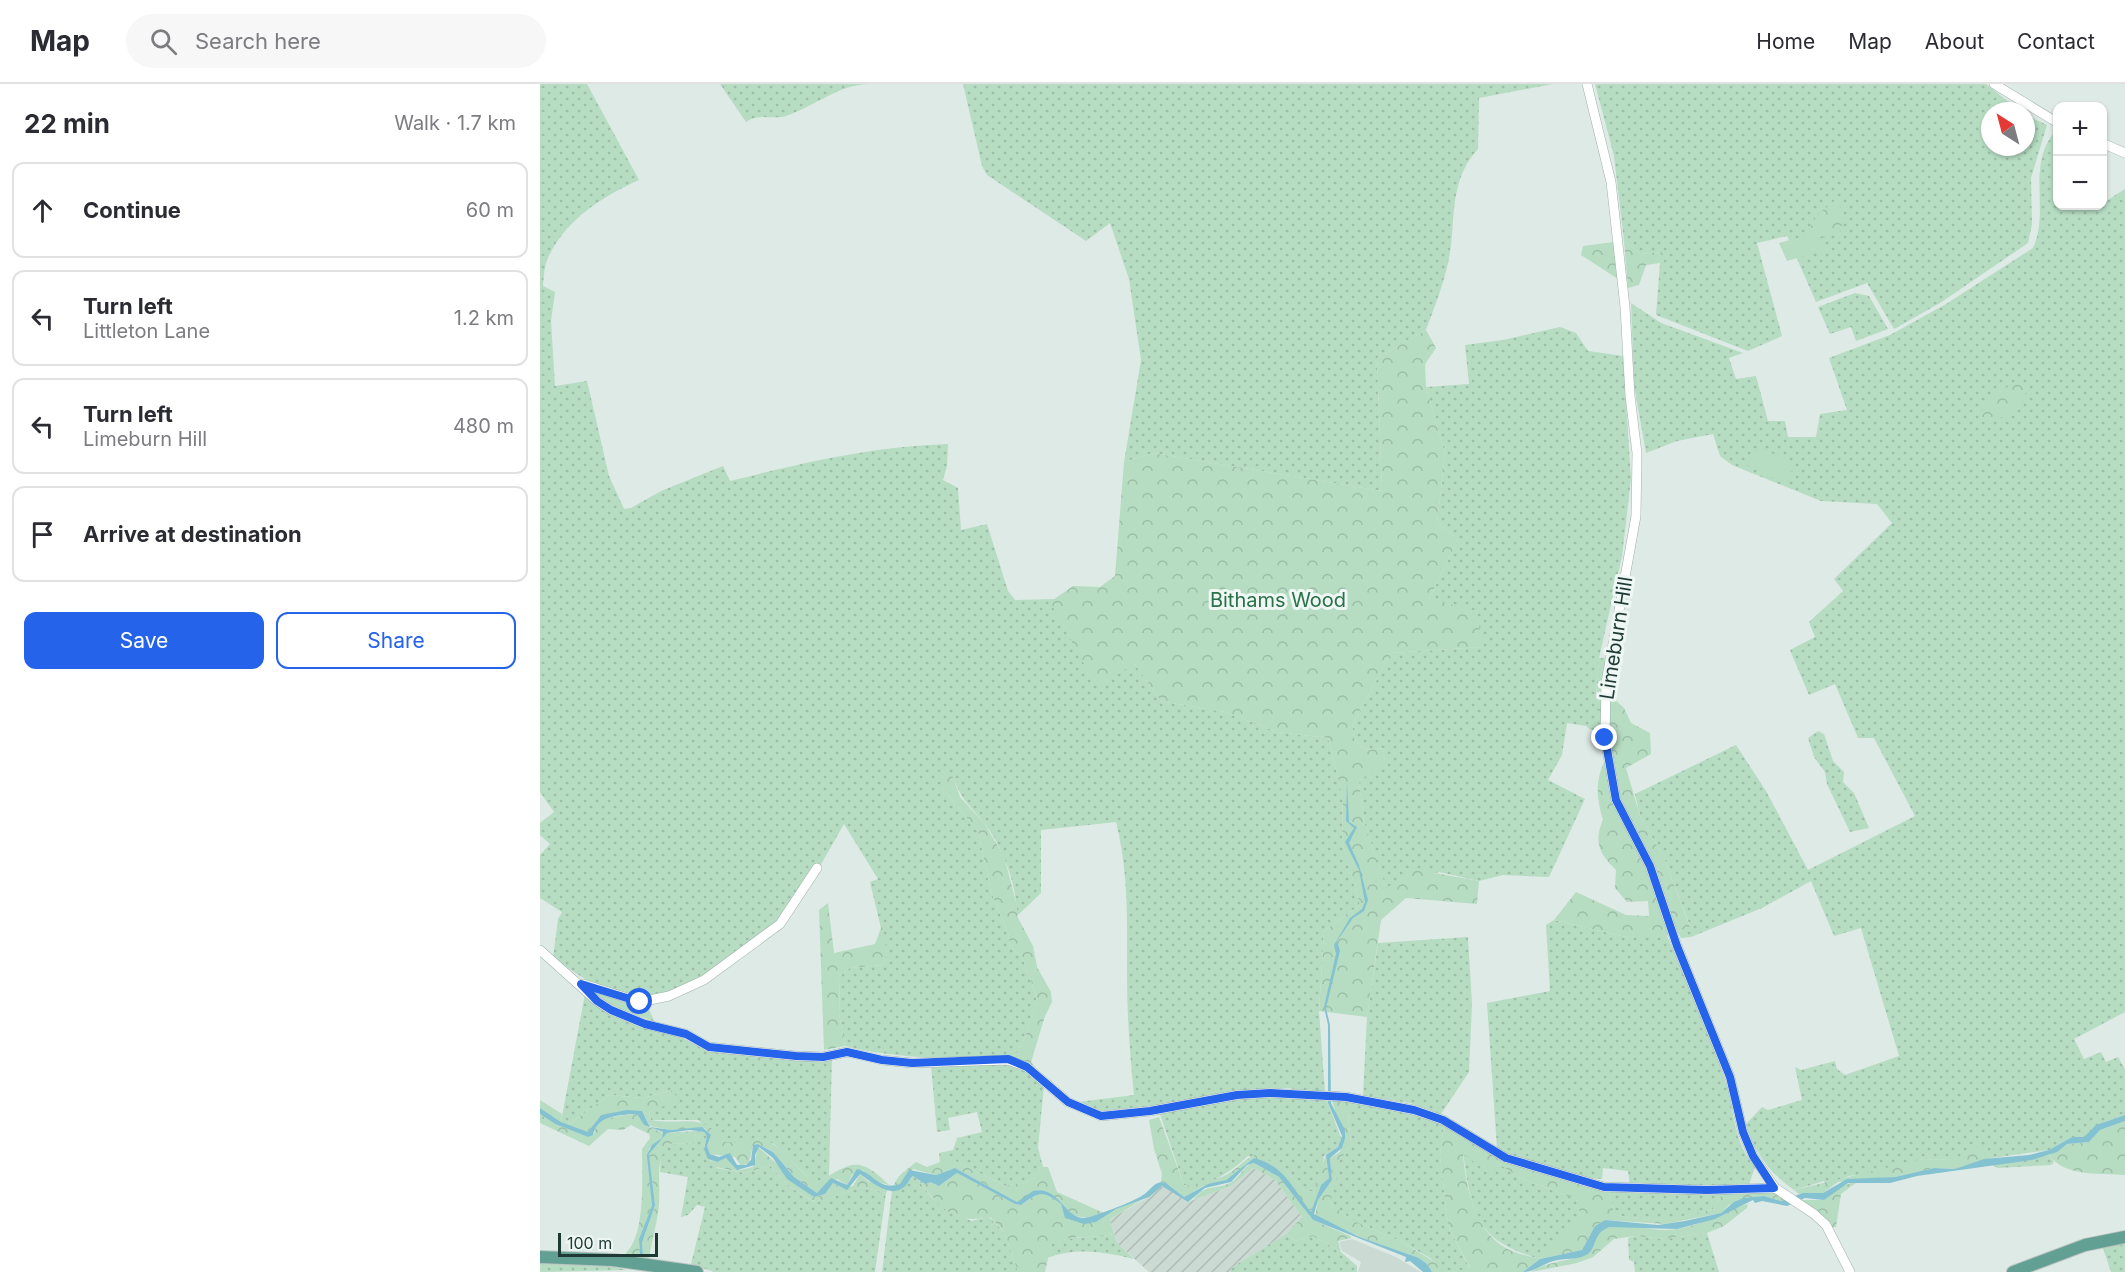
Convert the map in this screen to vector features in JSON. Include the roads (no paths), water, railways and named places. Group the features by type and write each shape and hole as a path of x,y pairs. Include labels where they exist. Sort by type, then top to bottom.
{"main road":[{"path":"2013,1272 2085,1245 2125,1237"},
{"path":"540,1257 613,1260 698,1272"}],"street":[{"name":"Limeburn Hill","path":"1587,84 1611,182 1626,307 1630,396 1637,453 1636,516 1606,683 1605,738 1616,800 1650,866 1677,946 1730,1077 1743,1132 1753,1156 1774,1188 1826,1226 1850,1272"},
{"path":"1994,84 2053,120"},
{"path":"2107,145 2125,153"},
{"path":"581,984 640,1002 669,996 704,980 780,924 817,868"},
{"path":"540,950 581,984 597,1001 611,1010 645,1024 686,1034 709,1047 823,1057 847,1052 882,1060 912,1063 1008,1059 1027,1067 1068,1102 1101,1116 1150,1111 1237,1095 1270,1093 1346,1097 1414,1110 1443,1120 1506,1158 1604,1187 1707,1190 1774,1188"}],"water":[{"path":"1347,782 1349,822 1357,827 1349,843 1359,865 1368,900 1364,911 1353,918 1337,941 1340,951 1326,1008 1330,1025 1331,1103 1345,1130 1345,1138 1342,1148 1330,1158 1332,1180 1318,1200 1314,1214 1357,1236 1419,1258 1432,1272 1423,1272 1410,1261 1405,1262 1406,1257 1313,1220 1279,1177 1254,1163 1247,1165 1231,1182 1205,1188 1188,1202 1162,1186 1149,1197 1116,1209 1096,1222 1084,1224 1065,1218 1061,1204 1049,1196 1041,1194 1021,1205 1015,1204 957,1173 939,1186 931,1182 925,1184 913,1176 904,1187 893,1191 881,1188 860,1174 847,1190 833,1183 825,1194 814,1197 787,1179 773,1158 759,1147 755,1155 755,1165 737,1170 726,1158 717,1162 708,1159 704,1149 707,1136 704,1132 690,1130 667,1133 649,1154 655,1205 642,1243 643,1255 640,1256 639,1239 652,1206 647,1155 652,1145 662,1138 663,1132 644,1125 637,1114 630,1114 604,1120 595,1128 593,1135 588,1137 555,1124 540,1114 540,1108 561,1122 588,1132 601,1115 627,1110 642,1111 650,1127 671,1130 702,1127 711,1135 707,1146 710,1154 719,1157 730,1153 737,1165 746,1165 751,1160 753,1145 758,1144 773,1152 794,1177 817,1193 831,1178 847,1185 857,1169 881,1183 892,1185 900,1184 909,1170 936,1175 955,1168 1017,1202 1033,1191 1042,1190 1055,1197 1071,1213 1083,1218 1132,1201 1161,1182 1166,1183 1184,1197 1208,1184 1226,1180 1254,1158 1265,1162 1281,1173 1311,1212 1321,1185 1329,1178 1326,1155 1338,1147 1342,1136 1328,1103 1328,1025 1324,1007 1336,954 1334,945 1350,918 1362,909 1365,902 1359,870 1345,842 1354,828 1346,821"},
{"path":"2125,1115 2125,1121 2100,1130 2089,1142 2067,1144 2057,1152 2032,1160 1917,1176 1890,1183 1848,1183 1824,1200 1805,1198 1787,1206 1762,1201 1755,1203 1753,1200 1715,1219 1677,1229 1609,1227 1601,1232 1587,1255 1553,1261 1523,1272 1540,1259 1582,1250 1595,1226 1605,1220 1658,1225 1685,1221 1721,1213 1734,1202 1744,1198 1764,1196 1781,1201 1803,1193 1823,1193 1847,1179 1895,1177 1934,1168 1955,1169 1984,1159 2029,1155 2049,1150 2072,1137 2084,1137 2096,1125"}],"park label":[{"name":"Bithams Wood","path":"1278,600"}]}
